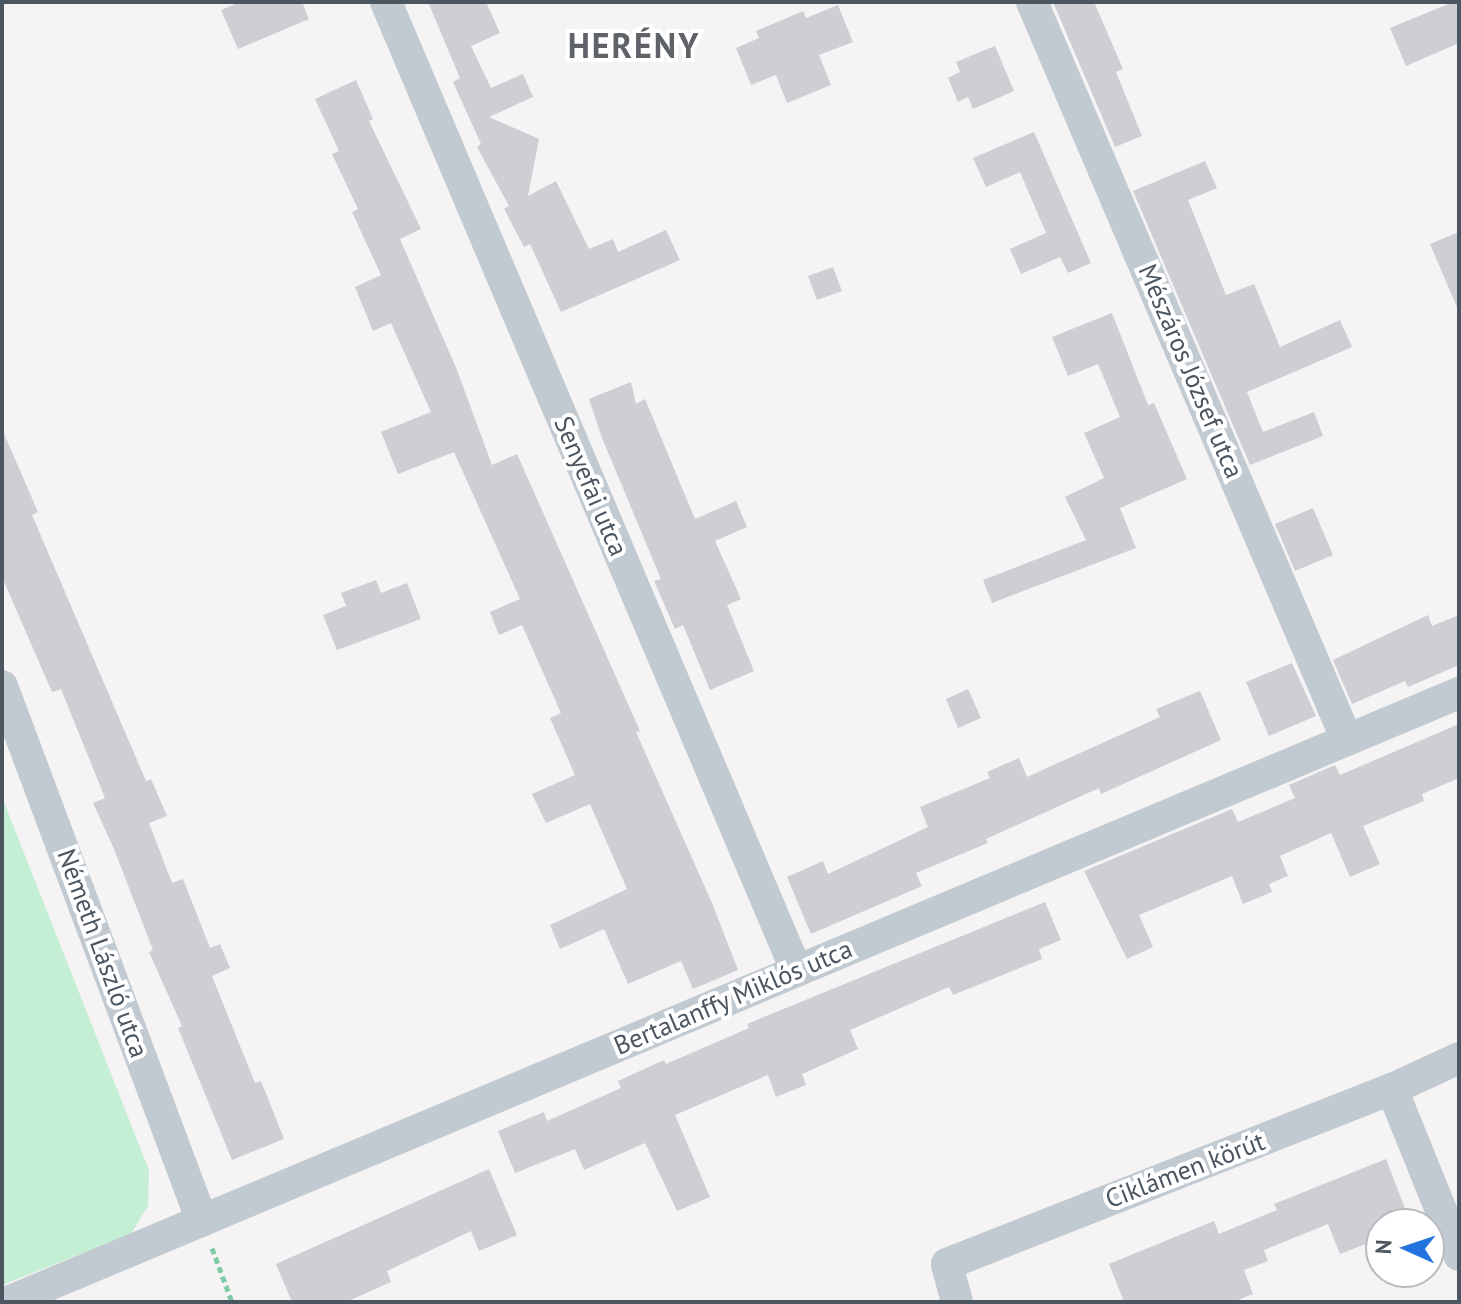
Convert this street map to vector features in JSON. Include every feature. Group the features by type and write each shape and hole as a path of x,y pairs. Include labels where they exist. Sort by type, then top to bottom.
{"street":[{"name":"Senyefai utca","path":"386,2 796,970"},
{"name":"Mészáros József utca","path":"1032,2 1347,740"},
{"name":"Németh László utca","path":"2,686 12,737 202,1221"},
{"name":"Bertalanffy Miklós utca","path":"8,1302 1459,693"},
{"name":"Ciklámen körút","path":"957,1302 947,1264 1392,1089 1459,1058"},
{"path":"1392,1089 1459,1255"}],"path":[{"path":"202,1221 232,1302"}],"green space":[{"path":"2,797 149,1170 148,1206 131,1234 2,1285"}],"building":[{"path":"240,2 302,2 309,19 238,49 221,10"},
{"path":"428,2 486,2 500,33 471,46 491,88 523,74 533,97 489,117 539,139 528,196 556,181 589,249 613,239 618,252 666,230 680,260 561,312 530,244 524,247 504,209 509,206 477,147 481,144 453,82 460,78"},
{"path":"1053,2 1094,2 1123,69 1116,72 1142,136 1115,147"},
{"path":"1459,2 1459,43 1406,66 1390,28"},
{"path":"838,5 853,42 819,55 831,85 787,103 776,75 751,85 736,48 759,38 756,31 803,11 806,18"},
{"path":"995,46 1014,91 973,109 968,97 958,102 948,78 960,72 956,62"},
{"path":"356,80 373,119 369,121 421,229 400,239 457,370 492,465 517,454 640,731 636,732 712,903 738,970 693,989 681,961 628,984 604,929 560,949 550,925 627,889 590,804 546,823 532,794 575,775 550,718 561,713 522,625 499,635 490,612 520,599 454,452 398,474 381,432 431,412 391,323 373,331 355,287 381,275 352,212 358,209 332,154 339,151 315,99"},
{"path":"1034,132 1091,263 1068,273 1060,257 1021,274 1010,249 1046,233 1020,172 986,187 973,158"},
{"path":"1205,161 1217,188 1188,200 1226,295 1254,284 1280,347 1340,320 1352,347 1247,392 1263,432 1314,412 1323,436 1250,465 1133,191"},
{"path":"1459,232 1459,312 1430,244"},
{"path":"833,267 842,291 817,300 808,276"},
{"path":"1112,313 1148,405 1154,403 1187,479 1120,508 1136,548 992,603 983,580 1086,540 1065,497 1104,478 1084,433 1120,417 1098,364 1068,376 1052,337"},
{"path":"631,382 636,404 645,399 695,519 736,501 747,527 715,541 741,599 727,605 754,671 710,690 683,625 675,629 654,581 661,579 602,438 589,399"},
{"path":"2,429 38,512 32,515 146,781 151,779 167,816 149,823 172,883 183,879 210,948 220,944 230,968 212,976 255,1083 261,1081 284,1139 232,1160 178,1028 182,1026 149,952 153,950 114,849 93,803 105,798 61,689 52,692 2,577"},
{"path":"1313,508 1333,555 1295,571 1275,524"},
{"path":"376,580 381,593 407,583 421,619 337,650 323,615 346,606 341,593"},
{"path":"1428,615 1432,626 1459,615 1459,665 1408,687 1405,681 1352,704 1333,660"},
{"path":"1292,663 1316,716 1269,736 1246,682"},
{"path":"968,689 981,718 958,728 946,699"},
{"path":"1200,691 1221,740 1101,794 1099,788 986,839 988,843 916,873 922,886 811,934 787,877 823,861 828,874 928,827 920,807 990,778 987,772 1019,758 1027,777 1160,717 1156,709"},
{"path":"1459,724 1459,778 1422,794 1424,801 1363,826 1380,864 1350,877 1331,833 1280,856 1288,876 1269,884 1272,892 1243,904 1232,876 1139,915 1153,947 1127,959 1084,871 1232,809 1238,822 1295,798 1289,785 1335,765 1340,775"},
{"path":"1045,902 1061,940 1039,949 1042,959 953,995 949,987 850,1030 858,1049 802,1074 806,1085 776,1097 768,1075 675,1115 710,1197 677,1211 645,1143 584,1170 575,1149 515,1173 498,1131 544,1112 547,1121 621,1088 618,1081 664,1060 666,1064 749,1028 747,1024"},
{"path":"1386,1159 1405,1208 1365,1208 1365,1244 1340,1254 1328,1224 1264,1250 1268,1261 1244,1270 1253,1294 1233,1302 1124,1302 1109,1264 1214,1221 1219,1234 1277,1210 1274,1204"},
{"path":"489,1169 517,1235 479,1251 471,1231 387,1271 391,1282 346,1302 292,1302 276,1264"}],"district":[{"name":"HERÉNY","path":"634,46"}]}
